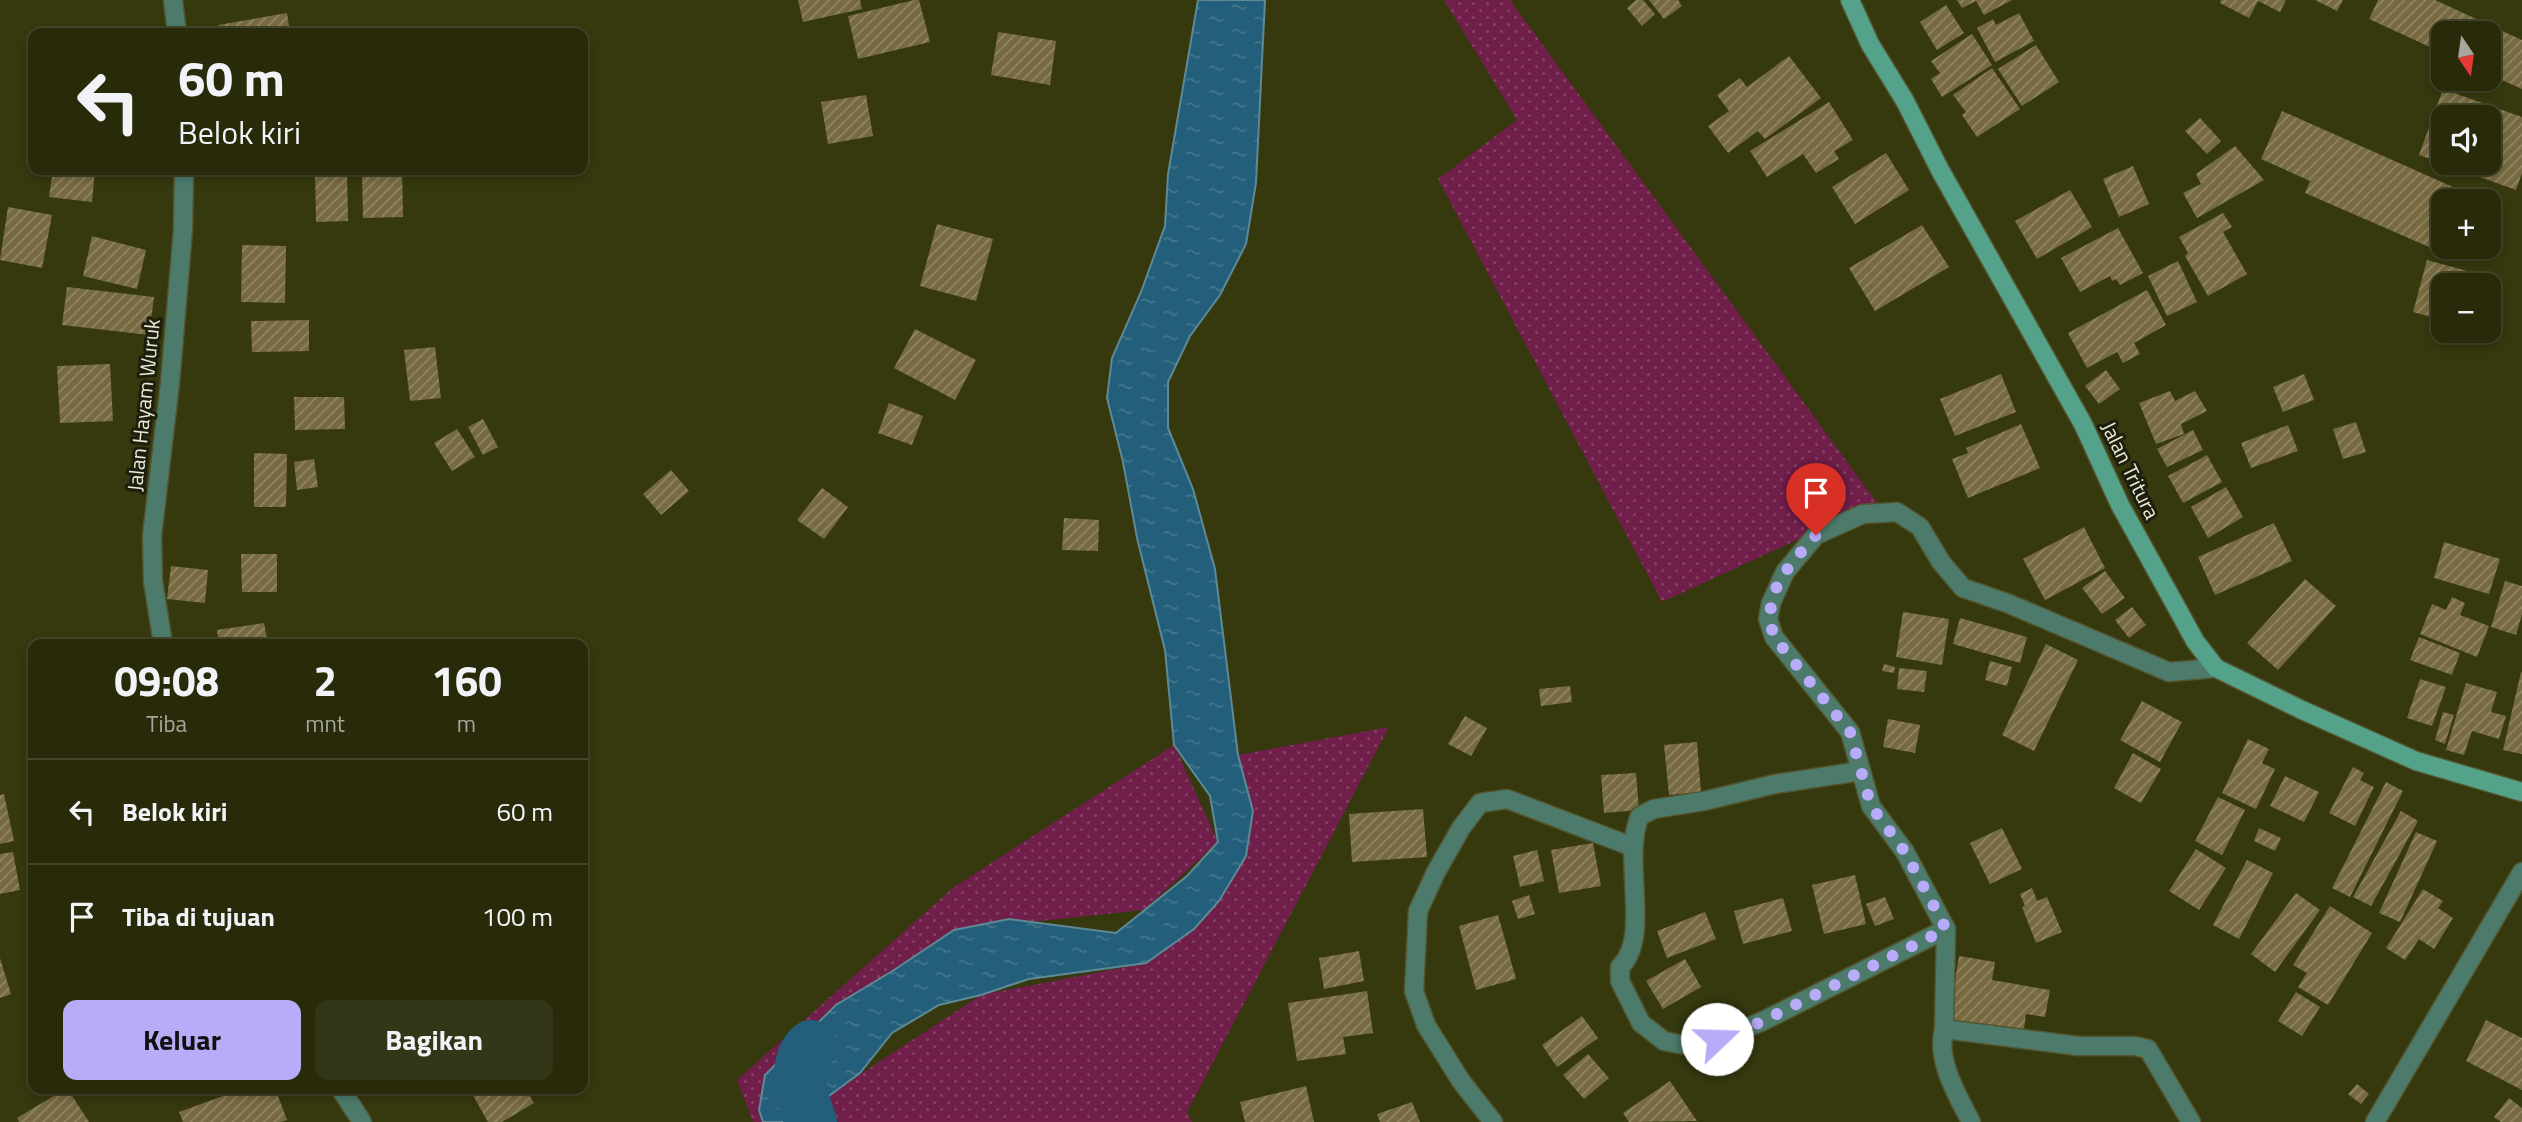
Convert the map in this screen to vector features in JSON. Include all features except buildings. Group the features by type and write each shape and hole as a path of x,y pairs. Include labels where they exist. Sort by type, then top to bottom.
{"street":[{"path":"173,0 176,28"},
{"name":"Jalan Tritura","path":"1850,0 1870,44 1905,101 1940,170 2083,424 2139,539 2195,640 2216,668 2416,761 2522,792"},
{"name":"Jalan Hayam Wuruk","path":"162,639 153,581 152,536 171,369 183,230 184,175"},
{"path":"1971,1122 1946,1068 1940,1043 1944,1029 1946,929 1905,852 1871,806 1850,732 1774,637 1768,619 1770,603 1785,572 1816,535 1863,514 1897,512 1920,527 1941,562 1963,588 2007,603 2169,671 2216,668"},
{"path":"1861,771 1775,784 1704,801 1654,809 1640,816 1635,827 1633,847 1635,931 1630,958 1620,967 1620,981 1641,1023 1664,1041 1695,1047 1761,1022 1946,929"},
{"path":"1493,1122 1461,1081 1426,1025 1413,991 1418,911 1436,872 1461,828 1480,803 1507,800 1633,847"},
{"path":"2375,1122 2522,872"},
{"path":"1944,1029 2078,1046 2135,1046 2148,1049 2191,1122"},
{"path":"344,1094 362,1122"}],"shaded area":[{"path":"1444,0 1510,0 1877,503 1662,602 1438,179 1517,120"},
{"path":"1389,727 1187,1112 1192,1122 836,1122 827,1096 981,995 1146,963 1219,901 1238,755"},
{"path":"1174,745 1218,842 1144,910 954,930 783,1122 753,1122 737,1080 954,887"}],"water":[{"path":"1198,0 1265,0 1256,183 1246,244 1220,295 1190,336 1168,382 1168,428 1193,489 1215,569 1238,755 1253,811 1246,856 1219,901 1194,929 1146,963 1029,979 939,1005 892,1033 860,1073 803,1115 804,1122 763,1122 759,1110 765,1075 836,1005 954,930 1009,919 1116,933 1187,876 1218,842 1210,796 1174,745 1165,650 1137,538 1123,462 1107,398 1112,358 1141,292 1165,226 1168,174"}],"waterway":[{"path":"811,1046 802,1063 800,1082 811,1122"}],"route":[{"path":"1717,1039 1761,1022 1946,929 1905,852 1871,806 1850,732 1791,661 1774,637 1768,619 1770,603 1785,572 1816,535"}]}
